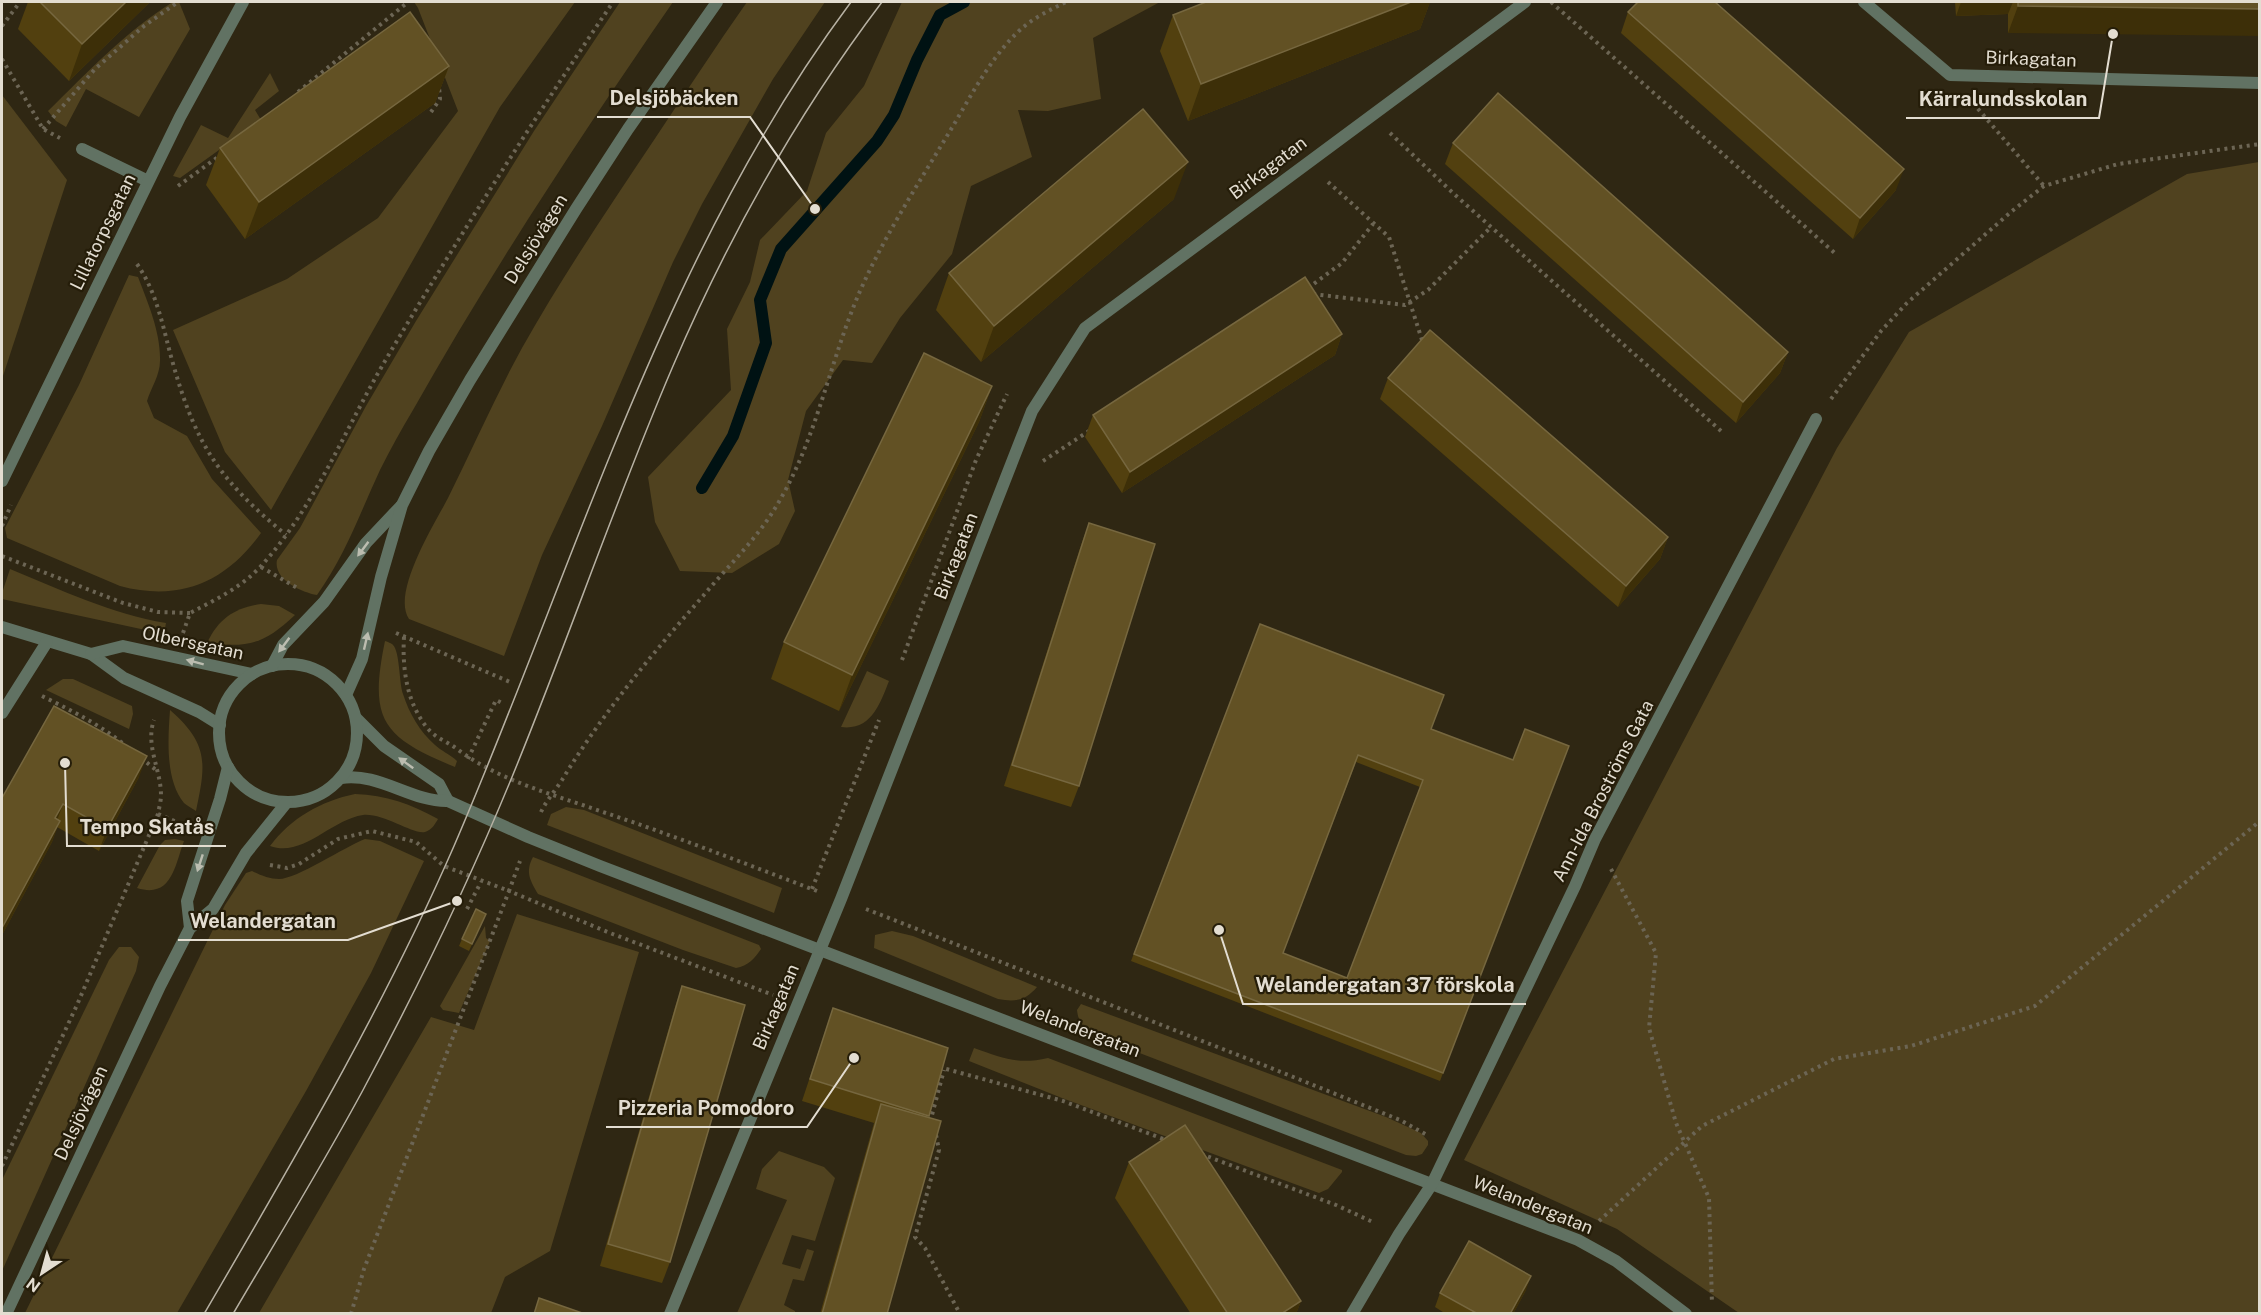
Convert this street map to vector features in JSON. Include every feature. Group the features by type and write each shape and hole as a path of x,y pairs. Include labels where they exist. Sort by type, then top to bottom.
{"street":[{"name":"Lillatorpsgatan","path":"2,481 200,77 243,2"},
{"name":"Delsjövägen","path":"346,695 362,659 381,577 402,505 456,404 628,129 717,2"},
{"name":"Birkagatan","path":"670,1314 841,899 1032,411 1085,328 1525,2"},
{"path":"1864,2 1950,75"},
{"name":"Birkagatan","path":"1950,75 2259,83"},
{"path":"82,149 148,181"},
{"name":"Ann-Ida Broströms Gata","path":"1352,1314 1399,1234 1432,1184 1575,886 1595,839 1816,420"},
{"name":"Delsjövägen","path":"272,666 282,645 324,602 366,543 402,505"},
{"name":"Olbersgatan","path":"2,627 91,654 124,678 220,724"},
{"path":"2,713 47,642"},
{"name":"Olbersgatan","path":"91,654 123,646 252,674"},
{"path":"293,664 314,669 332,679 346,695 356,718 355,750 341,778 317,796 287,802 274,801 250,791 240,783 228,767 219,742 220,724 225,704 236,687 252,674 272,666 293,664"},
{"name":"Welandergatan","path":"356,718 384,746 439,784 448,801"},
{"name":"Delsjövägen","path":"190,928 188,901 228,767"},
{"name":"Welandergatan","path":"341,778 377,780 436,801 448,801 528,837 1578,1240 1616,1261 1686,1314"},
{"name":"Delsjövägen","path":"6,1314 160,986 190,928 213,909 246,853 287,802"}],"path":[{"path":"2,26 20,2"},
{"path":"2,59 43,129 95,69 144,27 178,2"},
{"path":"292,97 408,2"},
{"path":"2,556 123,603 158,612 190,613 218,599 261,567 304,507 415,310 527,132 613,2"},
{"path":"351,1314 368,1259 528,837 545,803 552,796 610,708 681,621 752,541 776,508 799,464 856,302 874,263 921,179 988,67 1020,30 1045,12 1066,2"},
{"path":"1551,2 1837,255"},
{"path":"388,18 394,26"},
{"path":"1950,75 2044,186"},
{"path":"431,112 440,99 441,91 437,82"},
{"path":"1370,115 1491,227 1721,431"},
{"path":"1816,420 1881,331 1907,303 2044,186 2118,164 2259,144"},
{"path":"173,190 222,154"},
{"path":"1322,177 1389,237 1422,340 1430,348"},
{"path":"1373,224 1342,264 1301,293 1405,305 1428,290 1491,227"},
{"path":"130,258 138,265 156,298 178,382 202,444 232,486 250,505 286,535"},
{"path":"902,661 976,460 1004,399 1010,391"},
{"path":"1042,461 1092,429"},
{"path":"2,526 16,495"},
{"path":"183,635 190,613"},
{"path":"404,637 405,674 418,714 440,740 455,747 468,759 552,796 602,811 841,899 1400,1120 1450,1147"},
{"path":"18,685 80,715 114,736 131,750"},
{"path":"468,759 496,700 502,703"},
{"path":"2,1166 77,1005 158,814 161,796 152,751 152,726 157,711"},
{"path":"812,889 881,715"},
{"path":"140,757 157,771"},
{"path":"158,814 186,826"},
{"path":"1578,1240 1702,1126 1834,1059 1911,1046 2035,1006 2259,821"},
{"path":"266,862 287,868 299,864 338,839 372,831 416,842 444,866 481,882 796,1004"},
{"path":"1595,839 1656,953 1649,1028 1676,1123 1709,1198 1712,1314"},
{"path":"466,909 481,882"},
{"path":"933,1065 944,1070 1062,1101 1172,1143"},
{"path":"944,1070 932,1115 939,1150 915,1237 925,1248 960,1314"},
{"path":"1194,1151 1336,1205 1399,1234"}],"shaded area":[{"path":"173,2 179,2 190,29 139,117 86,89 66,127 56,121 48,111 123,39"},
{"path":"414,2 575,2 500,107 271,510 225,452 173,330 287,279 378,218 458,111"},
{"path":"620,2 673,2 572,152 474,306 380,470 344,550 327,580 317,595 296,588 279,573 277,560 300,528 366,406 416,321 534,131"},
{"path":"747,2 825,2 773,79 702,204 673,262 602,426 542,555 504,656 409,619 405,607 406,593 417,558 522,348 587,241"},
{"path":"902,2 1160,2 1093,38 1101,99 1048,111 1018,110 1032,157 971,186 952,254 900,318 872,363 843,360 806,411 788,480 795,511 779,544 732,573 680,571 655,522 648,477 731,390 727,329 750,282 760,240 807,191 826,133 864,86"},
{"path":"270,73 279,91 255,110 261,120 180,178 173,176 201,125 228,138"},
{"path":"2,95 67,180 2,379"},
{"path":"2259,162 2259,1313 1739,1313 1617,1229 1464,1160 1837,448 1909,332 2187,174"},
{"path":"129,275 138,277 153,318 160,350 160,366 147,401 154,418 187,436 212,479 261,533 233,564 217,576 182,589 162,591 120,586 7,538 5,528 79,385"},
{"path":"10,569 126,614 166,623 164,634 2,599"},
{"path":"261,604 279,606 295,615 274,632 255,642 234,645 207,643 217,627 229,616 243,608"},
{"path":"385,641 393,645 395,649 405,701 412,715 430,740 457,761 455,767 411,746 396,735 386,722 379,689"},
{"path":"867,671 889,681 878,707 860,725 841,727"},
{"path":"63,679 73,679 132,706 133,714 129,729 46,690"},
{"path":"170,710 192,734 201,756 202,780 196,811 184,803 174,783 169,758"},
{"path":"355,794 398,801 438,819 430,830 420,832 380,817 363,815 351,818 294,847 270,846 287,827 308,812 330,801"},
{"path":"566,807 584,810 782,888 774,913 547,825 551,814"},
{"path":"365,839 380,841 424,861 371,973 306,1091 177,1313 25,1313 225,905 246,873 252,871 272,878 287,878"},
{"path":"165,840 184,841 170,878 158,889 137,888 160,845"},
{"path":"533,857 759,945 761,949 751,961 736,968 538,894 530,876 529,867"},
{"path":"517,914 639,952 550,1251 505,1277 491,1313 259,1313 431,1017 474,1030"},
{"path":"485,926 486,938 490,941 459,1013 443,1010 440,1006"},
{"path":"892,931 913,936 1037,987 1019,999 998,999 874,948 875,935"},
{"path":"119,947 131,947 139,957 136,971 2,1271 2,1180 109,960"},
{"path":"1081,1004 1386,1117 1421,1133 1428,1141 1428,1145 1422,1154 1406,1155 1103,1039 1082,1025 1077,1010"},
{"path":"974,1048 1019,1061 1048,1058 1342,1170 1342,1172 1328,1189 1319,1193 1062,1098 969,1061"},
{"path":"779,1151 824,1167 835,1178 815,1241 792,1235 782,1264 800,1269 807,1249 814,1251 804,1281 793,1279 784,1305 795,1313 737,1313 787,1200 756,1189 762,1169"}],"building":[{"path":"40,2 126,2 82,44"},
{"path":"1206,2 1411,2 1201,84 1173,15"},
{"path":"1638,2 1715,2 1904,169 1860,218 1628,12"},
{"path":"2018,2 2259,2 2259,9 2018,6"},
{"path":"410,12 449,66 259,202 220,148"},
{"path":"1498,93 1788,352 1743,402 1453,143"},
{"path":"1143,109 1188,162 994,326 949,273"},
{"path":"1305,277 1342,334 1130,472 1093,415"},
{"path":"1430,330 1668,537 1626,586 1388,378"},
{"path":"924,353 992,386 852,675 784,642"},
{"path":"1089,523 1155,544 1079,786 1012,765"},
{"path":"1260,624 1444,695 1431,729 1513,760 1525,729 1569,746 1443,1073 1134,954","holes":["1358,755 1423,780 1347,978 1283,953"]},
{"path":"54,706 147,756 107,829 63,804 55,818 60,821 2,928 2,798"},
{"path":"476,909 486,914 472,944 462,939"},
{"path":"682,986 745,1005 670,1262 608,1244"},
{"path":"833,1008 948,1048 929,1116 810,1079"},
{"path":"881,1104 941,1121 887,1314 822,1314"},
{"path":"1185,1125 1301,1301 1281,1314 1228,1314 1129,1162"},
{"path":"1469,1241 1531,1276 1510,1314 1478,1314 1440,1293"},
{"path":"539,1298 585,1314 534,1314"}],"waterway":[{"path":"702,488 733,436 766,343 760,300 781,249 877,141 894,115 917,60 940,15 964,2"}],"tram line":[{"path":"204,1314 336,1084 427,907 499,738 628,412 675,305 727,200 785,99 851,2"},
{"path":"233,1314 363,1090 460,896 533,726 652,417 694,318 717,271 793,132 851,44 882,2"}],"place":[{"name":"Kärralundsskolan","path":"2113,34"},
{"name":"Delsjöbäcken","path":"815,209"},
{"name":"Tempo Skatås","path":"65,763"},
{"name":"Welandergatan","path":"457,901"},
{"name":"Welandergatan 37 förskola","path":"1219,930"},
{"name":"Pizzeria Pomodoro","path":"854,1058"}]}
